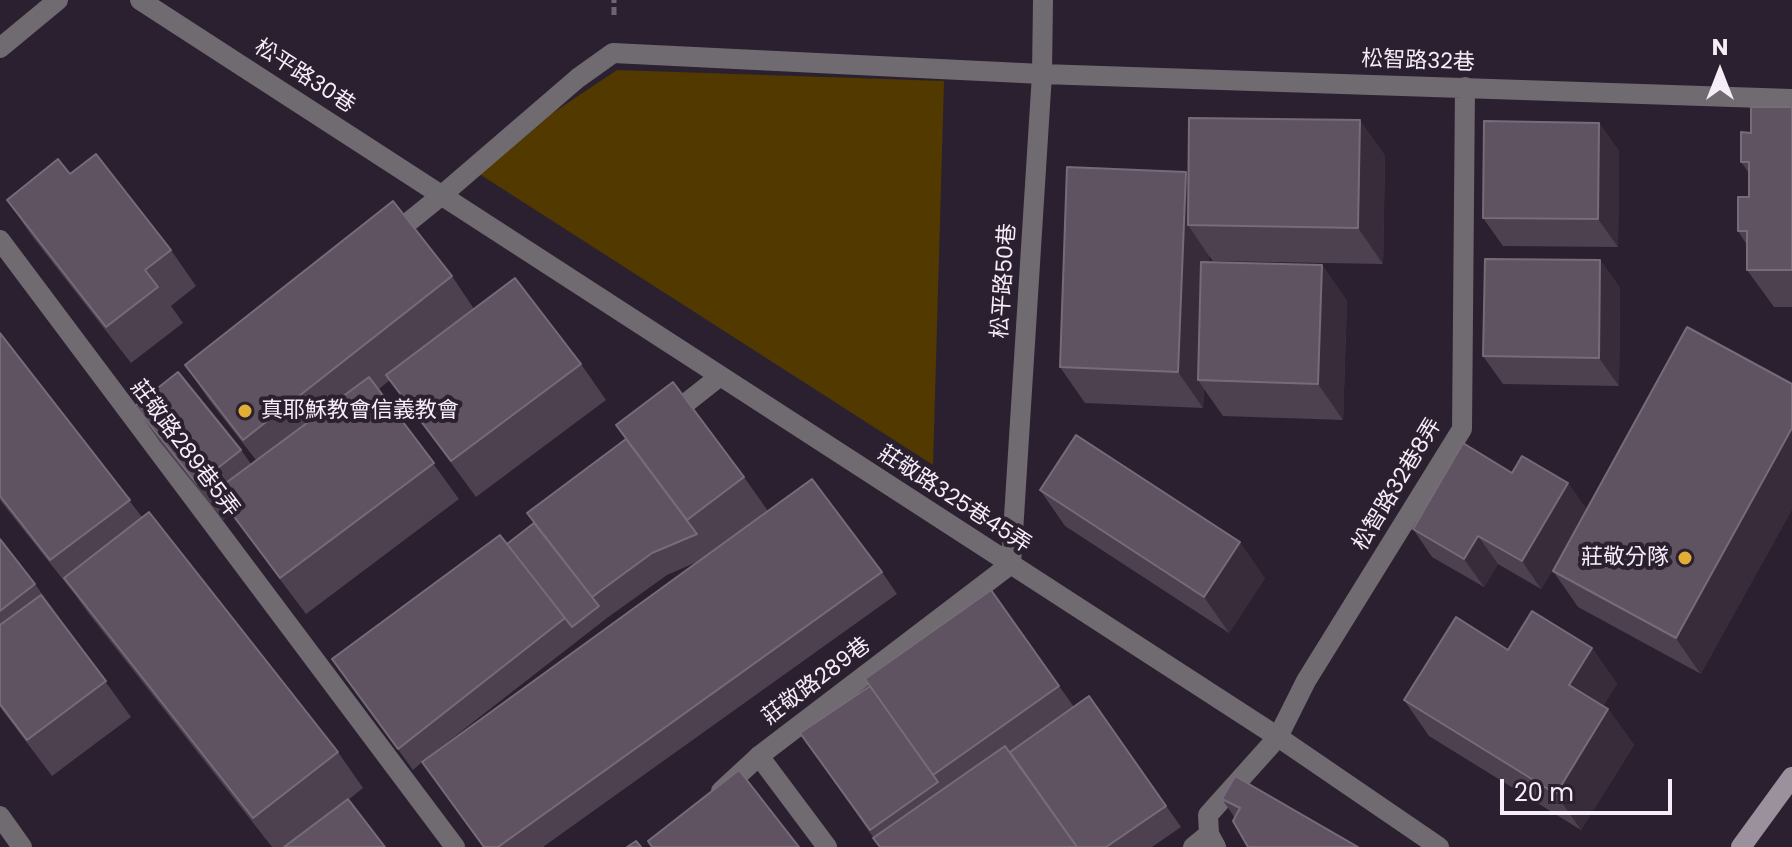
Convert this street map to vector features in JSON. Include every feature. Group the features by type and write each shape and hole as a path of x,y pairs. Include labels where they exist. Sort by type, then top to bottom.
{"street":[{"path":"0,48 58,0"},
{"name":"松平路30巷","path":"140,0 442,195"},
{"name":"松平路50巷","path":"1011,564 1042,74 1043,0"},
{"name":"松智路32巷","path":"379,245 578,78 613,53 1042,74 1792,99"},
{"name":"松智路32巷8弄","path":"1206,843 1208,815 1278,737 1306,681 1462,429 1465,87"},
{"name":"莊敬路325巷45弄","path":"442,195 1278,737 1439,847"},
{"name":"莊敬路289巷5弄","path":"0,240 148,427 339,680 455,847"},
{"path":"656,427 719,377"},
{"name":"莊敬路289巷","path":"704,806 759,756 1011,564"},
{"path":"759,756 827,847"},
{"path":"1741,847 1792,777"},
{"path":"0,816 22,847"}],"shaded area":[{"path":"617,70 944,81 933,465 470,168"}],"building":[{"path":"1751,107 1792,107 1792,270 1747,270 1747,231 1738,231 1738,197 1749,197 1749,162 1741,162 1741,132 1751,133"},
{"path":"1189,118 1360,120 1358,228 1188,225"},
{"path":"1484,121 1599,123 1598,219 1483,218"},
{"path":"96,154 171,250 145,270 158,287 106,327 7,200 58,159 70,174"},
{"path":"1067,167 1186,172 1178,372 1060,367"},
{"path":"393,201 452,276 243,440 185,365"},
{"path":"1485,259 1600,260 1599,358 1483,356"},
{"path":"1201,262 1322,265 1318,384 1198,380"},
{"path":"515,278 581,364 451,461 386,375"},
{"name":"莊敬分隊","path":"1687,327 1792,384 1792,428 1676,638 1553,571"},
{"path":"0,333 130,500 50,560 0,496"},
{"path":"178,372 241,450 197,484 135,406"},
{"path":"369,377 434,463 280,578 215,491"},
{"path":"673,382 744,477 687,520 616,425"},
{"path":"1076,435 1240,542 1204,597 1040,490"},
{"path":"626,439 697,534 652,553 592,597 527,513"},
{"path":"1463,443 1512,473 1522,456 1568,483 1522,561 1478,536 1464,559 1413,529"},
{"path":"812,479 882,572 498,847 484,847 422,762"},
{"path":"149,512 338,752 253,818 64,578"},
{"path":"534,523 599,606 572,627 507,544"},
{"path":"500,535 565,618 398,749 332,659"},
{"path":"0,539 35,584 0,611"},
{"path":"991,590 1059,686 933,775 865,679"},
{"path":"41,595 106,681 27,740 0,704 0,625"},
{"path":"1532,611 1592,648 1569,685 1608,709 1556,794 1404,700 1456,617 1508,650"},
{"path":"870,686 938,782 870,830 800,733"},
{"path":"1089,696 1166,806 1106,847 1077,847 1010,752"},
{"path":"1005,746 1077,847 880,847 873,838"},
{"path":"739,770 799,847 652,847 648,841"},
{"path":"1235,776 1358,847 1248,847 1233,821 1240,808 1222,799"},
{"path":"348,799 385,847 284,847"},
{"path":"636,841 641,847 627,847"}],"place":[{"name":"真耶穌教會信義教會","path":"245,411"},
{"name":"莊敬分隊","path":"1685,558"}]}
